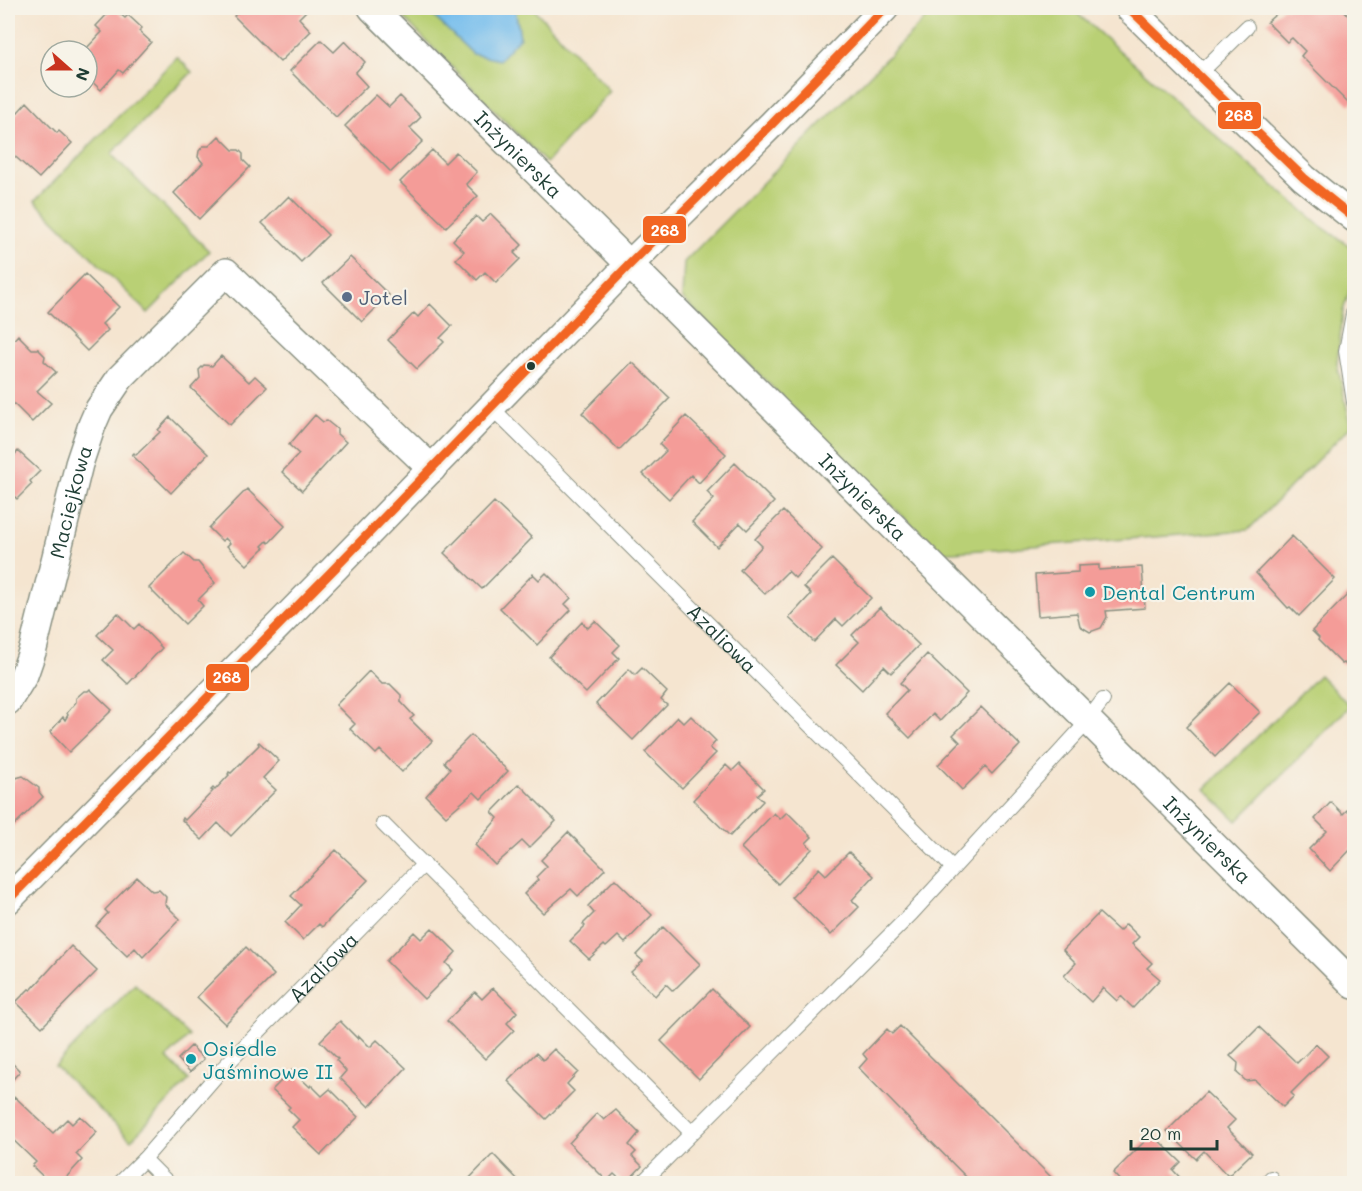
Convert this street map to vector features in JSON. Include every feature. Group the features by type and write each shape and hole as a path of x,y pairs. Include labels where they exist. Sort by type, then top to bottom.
{"street":[{"name":"Inżynierska","path":"372,8 629,265 1095,710 1354,985"},
{"path":"8,900 629,265 772,124 885,8"},
{"path":"1129,8 1304,178 1354,218"},
{"name":"Maciejkowa","path":"8,701 24,675 33,649 79,464 99,409 120,378 226,272 432,468"}],"lane":[{"path":"1198,75 1247,27"},
{"path":"1354,309 1346,351 1354,402"},
{"name":"Azaliowa","path":"491,407 953,868"},
{"path":"641,1184 911,914 1095,710"},
{"path":"383,824 691,1132"},
{"name":"Azaliowa","path":"119,1184 144,1159 223,1068 424,864"},
{"path":"144,1159 169,1184"}],"green space":[{"path":"394,8 425,8 473,54 520,37 515,8 533,8 610,91 546,163"},
{"path":"936,8 1071,8 1254,169 1321,226 1354,249 1354,277 1343,311 1337,364 1351,426 1248,530 940,553 682,298 684,262"},
{"path":"177,57 192,72 111,154 209,251 148,313 35,201"},
{"path":"1319,675 1350,706 1237,821 1205,789"},
{"path":"135,984 189,1036 167,1058 189,1080 131,1140 55,1066"}],"water":[{"path":"425,8 515,8 520,37 499,60 473,54"}],"building":[{"path":"113,8 125,18 128,15 142,28 139,31 151,42 123,73 119,70 101,90 99,88 99,39 95,39 102,32 96,26"},
{"path":"242,8 309,8 299,18 311,31 280,62 234,16"},
{"path":"1283,8 1341,8 1354,22 1354,100 1350,105 1301,56 1305,51 1292,38 1287,42 1267,22"},
{"path":"321,40 334,52 345,41 365,62 355,73 367,86 336,117 290,71"},
{"path":"376,95 389,107 400,96 421,117 410,128 423,141 391,172 345,126"},
{"path":"27,102 57,133 59,131 72,143 39,178 8,150 8,123"},
{"path":"219,136 233,150 239,150 243,154 243,160 250,167 199,219 174,193 203,163 198,157 199,151 203,146 209,146"},
{"path":"432,150 445,163 456,152 477,172 466,184 478,196 446,227 400,182"},
{"path":"289,196 328,235 301,262 262,223"},
{"path":"491,214 522,245 514,253 520,259 496,283 485,272 477,280 456,259 464,251 453,240 476,216 482,222"},
{"path":"350,257 389,295 362,322 323,283"},
{"path":"85,274 119,307 102,324 108,330 87,351 48,312"},
{"path":"430,304 452,326 440,338 444,342 417,369 388,340 414,313 418,317"},
{"path":"18,335 32,349 38,349 45,356 44,361 56,372 37,391 51,403 32,422 8,398 8,346"},
{"path":"221,356 249,382 255,376 267,387 230,425 191,388 200,378 199,370 204,365 212,366"},
{"path":"632,362 670,398 619,450 582,413"},
{"path":"315,415 337,429 337,434 346,442 302,491 282,472 299,454 289,445"},
{"path":"686,416 726,454 699,483 691,475 669,499 643,474 666,451 659,444"},
{"path":"170,417 208,454 171,493 132,455 134,453 136,455 160,432 158,430"},
{"path":"18,451 40,471 30,481 32,484 17,499 15,497 8,503 8,462"},
{"path":"735,463 774,502 747,530 740,523 717,547 692,522 714,499 707,492"},
{"path":"247,489 285,526 269,543 267,541 262,546 264,548 247,565 227,546 230,543 225,538 222,541 209,528"},
{"path":"494,502 532,538 482,589 444,553"},
{"path":"783,511 822,549 795,578 788,571 765,594 740,570 762,546 755,539"},
{"path":"1292,536 1335,579 1299,616 1290,607 1288,608 1256,573"},
{"path":"184,553 194,562 198,562 215,583 198,600 203,606 185,624 149,588"},
{"path":"832,559 871,598 843,626 836,619 814,642 789,618 811,594 804,587"},
{"name":"Dental Centrum","path":"1099,565 1099,570 1142,567 1145,608 1106,611 1107,617 1101,628 1090,632 1080,626 1077,613 1038,616 1035,575 1078,572 1078,566"},
{"path":"546,573 571,598 565,604 571,610 537,645 500,608 533,574 539,580"},
{"path":"1349,593 1354,598 1354,667 1351,670 1318,640 1319,638 1312,631"},
{"path":"880,607 919,645 891,673 884,666 862,690 836,665 859,642 852,635"},
{"path":"118,613 134,629 139,624 162,648 128,684 103,660 113,650 97,635"},
{"path":"595,621 620,645 613,652 619,658 586,693 549,657 582,622 588,628"},
{"path":"927,654 967,693 940,721 933,714 910,738 885,713 907,690 900,683"},
{"path":"642,668 667,692 661,700 667,705 633,740 596,704 629,669 635,675"},
{"path":"369,671 382,684 390,684 401,695 401,702 414,716 410,719 432,741 402,772 380,750 376,754 350,729 355,724 336,705"},
{"path":"1230,683 1260,712 1215,757 1186,727"},
{"path":"90,689 112,710 69,752 50,732 63,717 65,720 76,698"},
{"path":"981,707 1020,745 992,774 985,767 962,790 938,765 960,742 953,735"},
{"path":"691,716 716,741 710,748 716,753 682,788 645,752 678,717 684,723"},
{"path":"471,735 508,771 481,799 474,792 446,816 426,796 450,769 444,762"},
{"path":"259,742 279,761 263,778 276,790 231,836 218,823 202,840 182,820 183,818 185,820 213,791 211,790 213,788 215,790 229,775 229,772 231,773 259,745"},
{"path":"739,764 764,789 757,795 763,801 730,836 693,800 726,765 732,771"},
{"path":"23,776 39,788 43,797 8,831 8,791 16,778"},
{"path":"519,784 556,821 529,848 522,841 495,865 475,845 498,818 492,812"},
{"path":"1331,802 1343,814 1348,809 1354,815 1354,846 1330,871 1309,849 1327,831 1315,819"},
{"path":"787,812 812,837 806,843 812,849 778,884 741,848 774,813 780,819"},
{"path":"568,832 605,869 578,896 571,889 543,913 524,894 538,880 536,877 547,866 541,860"},
{"path":"336,850 368,880 322,927 319,924 303,940 285,922 301,905 291,896"},
{"path":"849,852 874,876 852,900 859,907 831,935 792,897 819,868 826,875"},
{"path":"137,877 152,891 159,890 166,897 165,904 180,919 143,957 135,948 127,956 96,926 108,913 105,910"},
{"path":"615,879 652,915 625,943 618,936 589,959 570,941 594,913 588,906"},
{"path":"1099,913 1119,931 1126,924 1139,937 1132,944 1152,963 1147,968 1160,979 1133,1008 1121,996 1117,1001 1103,988 1091,1002 1064,976 1076,963 1063,950"},
{"path":"663,927 700,964 673,991 666,984 655,996 631,972 643,961 636,955"},
{"path":"432,928 456,952 446,963 453,970 424,999 386,961 414,932 421,939"},
{"path":"71,946 97,971 42,1027 16,1002 29,989 31,990"},
{"path":"246,947 274,975 225,1024 197,997"},
{"path":"493,988 517,1012 507,1023 514,1030 485,1059 447,1021 475,992 482,999"},
{"path":"712,989 750,1027 699,1079 661,1041"},
{"path":"340,1021 358,1039 359,1036 370,1047 377,1040 406,1068 369,1107 340,1078 346,1071 336,1060 338,1059 320,1041"},
{"path":"900,1026 1058,1184 973,1184 859,1068 867,1059 863,1054 887,1029 892,1034"},
{"path":"1259,1027 1297,1063 1316,1044 1328,1056 1291,1093 1294,1096 1283,1107 1255,1080 1246,1081 1237,1073 1238,1063 1230,1056"},
{"name":"Osiedle Jaśminowe II","path":"191,1046 204,1059 190,1072 178,1059"},
{"path":"554,1049 578,1072 567,1084 574,1091 546,1119 508,1081 536,1053 543,1060"},
{"path":"8,1059 20,1071 8,1085"},
{"path":"292,1070 322,1096 330,1089 358,1117 321,1155 292,1127 299,1120 288,1109 290,1107 272,1090"},
{"path":"1206,1092 1235,1120 1227,1128 1252,1153 1228,1176 1204,1151 1196,1159 1167,1131"},
{"path":"15,1097 53,1133 67,1119 72,1124 80,1116 97,1132 76,1154 82,1160 60,1184 51,1184 32,1166 36,1162 8,1135 8,1101 9,1103"},
{"path":"616,1110 639,1133 629,1145 636,1152 632,1156 642,1166 625,1184 614,1174 607,1181 569,1143 597,1113 604,1120"},
{"path":"1152,1134 1181,1162 1173,1170 1186,1184 1123,1184 1113,1173"},
{"path":"493,1154 522,1184 464,1184"}],"transit line":[{"name":"268","path":"8,900 629,265 772,124 885,8"},
{"name":"268","path":"1129,8 1304,178 1354,218"}],"place":[{"name":"Jotel","path":"347,297"},
{"name":"Dental Centrum","path":"1090,592"},
{"name":"Osiedle Jaśminowe II","path":"191,1059"}]}
